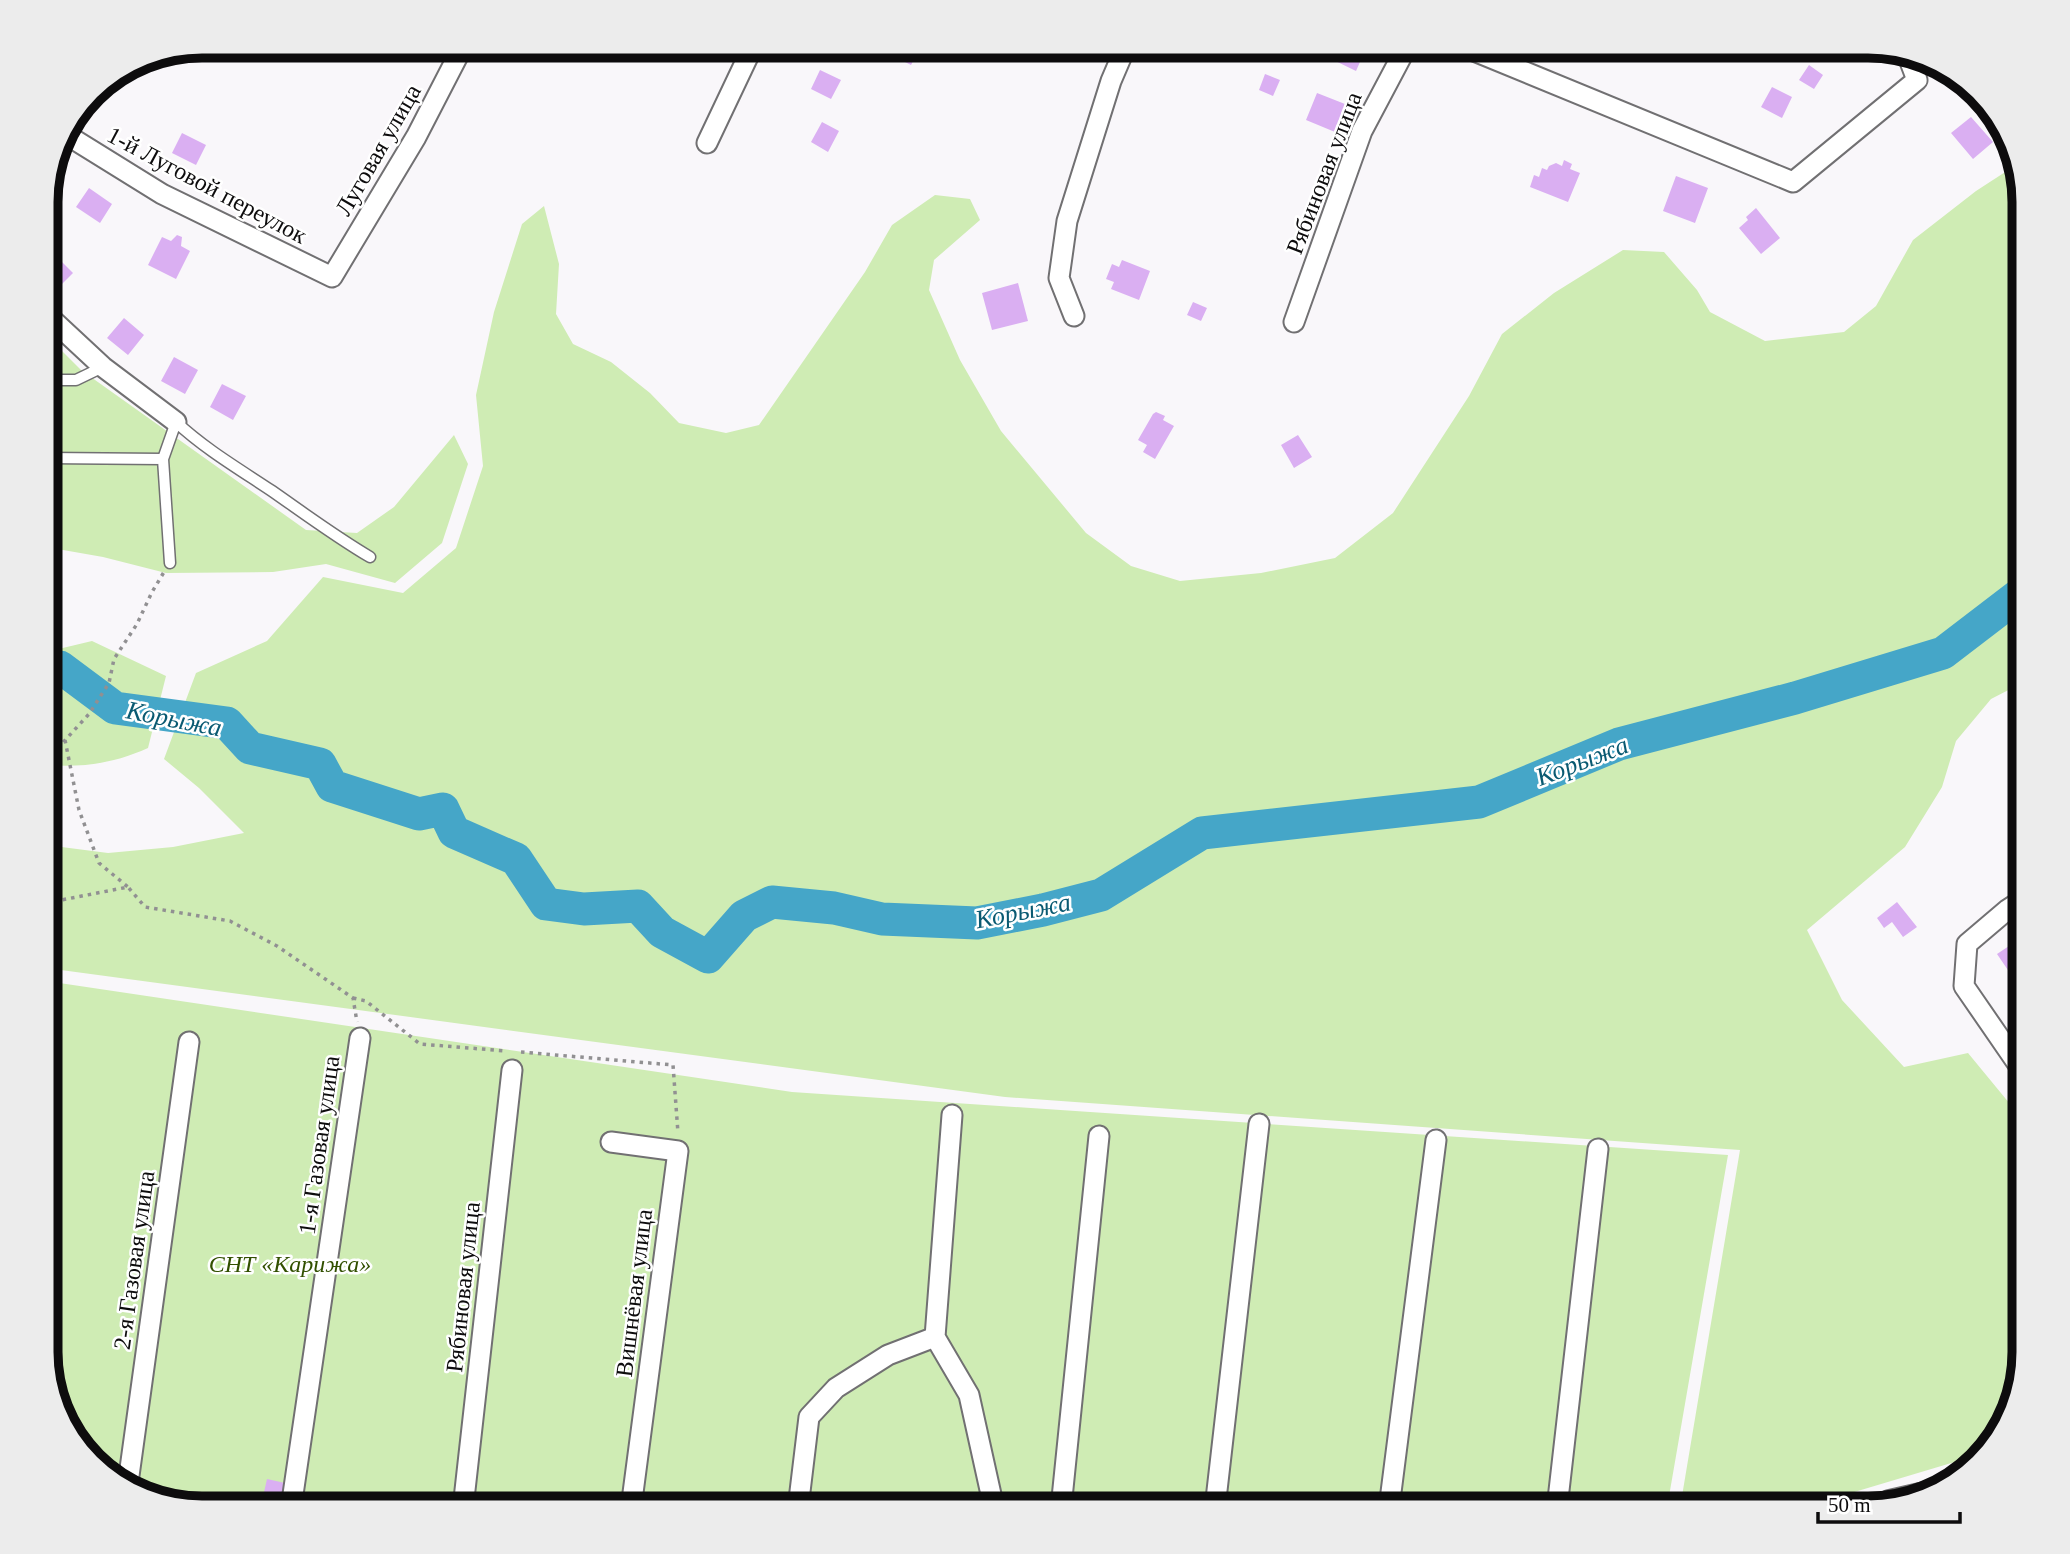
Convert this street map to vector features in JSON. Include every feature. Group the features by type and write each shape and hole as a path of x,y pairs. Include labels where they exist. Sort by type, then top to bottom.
{"street":[{"name":"Луговая улица","path":"332,277 416,137 457,58"},
{"path":"707,143 747,58"},
{"path":"1074,316 1059,278 1067,221 1111,81 1121,58"},
{"name":"Рябиновая улица","path":"1294,322 1363,131 1401,58"},
{"path":"1491,58 1793,181 1917,79 1911,64"},
{"name":"1-й Луговой переулок","path":"73,139 162,194 332,277"},
{"path":"58,325 103,367 176,422"},
{"path":"2012,907 1967,944 1964,986 2012,1054"},
{"name":"1-я Газовая улица","path":"293,1496 360,1038"},
{"name":"2-я Газовая улица","path":"129,1476 189,1042"},
{"name":"Рябиновая улица","path":"464,1496 512,1070"},
{"path":"951,1115 935,1337 969,1395 991,1496"},
{"path":"1216,1496 1259,1124"},
{"path":"1062,1496 1099,1136"},
{"path":"1391,1496 1436,1139"},
{"name":"Вишнёвая улица","path":"611,1142 678,1151 633,1496"},
{"path":"1559,1496 1598,1149"},
{"path":"799,1496 809,1417 836,1388 888,1355 935,1337"}],"lane":[{"path":"58,380 76,380 103,367"},
{"path":"170,563 163,459 176,422 197,442 334,537 370,557"},
{"path":"58,458 163,459"}],"path":[{"path":"58,748 89,713 109,683 114,659 137,624 170,563"},
{"path":"65,740 79,810 99,863 128,887 145,907 230,920 277,946 353,998 366,1001 420,1044 673,1065 678,1135"},
{"path":"58,901 128,887"},
{"path":"353,998 360,1038"}],"green space":[{"path":"2008,170 2012,202 2012,688 1991,699 1956,741 1942,787 1905,847 1807,930 1842,1000 1904,1067 1968,1053 2012,1106 2011,1371 2005,1399 1993,1424 1985,1438 1958,1461 1841,1496 1682,1496 1740,1150 1005,1097 58,970 58,847 108,853 173,847 244,833 199,788 164,759 196,673 267,641 323,577 403,593 456,548 483,466 476,395 494,312 522,224 544,206 559,264 556,314 573,344 611,362 650,393 679,423 726,433 759,425 865,272 892,225 935,195 970,199 980,220 934,260 929,290 960,360 1001,431 1086,533 1131,566 1180,581 1261,573 1335,558 1393,513 1469,396 1502,334 1554,293 1623,250 1664,252 1697,290 1710,312 1765,341 1844,332 1876,306 1913,240 1976,191"},
{"path":"58,347 81,370 306,530 357,533 394,507 454,435 468,464 442,543 395,583 326,564 273,572 166,573 58,549"},
{"path":"92,641 166,676 148,748 98,763 58,765 58,649"},
{"name":"СНТ «Карижа»","path":"58,983 792,1092 1728,1155 1669,1496 192,1496 155,1489 114,1467 100,1454 77,1424 63,1390 59,1371"}],"building":[{"path":"897,58 915,58 911,65"},
{"path":"1329,58 1362,58 1356,71"},
{"path":"1809,65 1823,75 1814,89 1799,80"},
{"path":"820,70 841,80 831,99 811,89"},
{"path":"1265,74 1280,80 1273,96 1259,90"},
{"path":"1772,87 1792,97 1782,118 1761,107"},
{"path":"1317,93 1345,104 1335,132 1306,120"},
{"path":"1971,117 1993,142 1973,159 1951,133"},
{"path":"822,122 839,131 828,152 811,142"},
{"path":"182,133 206,145 196,165 172,153"},
{"path":"1564,160 1572,164 1570,169 1580,173 1568,202 1530,187 1534,175 1539,177 1542,168 1547,170 1556,163 1562,166"},
{"path":"1676,176 1708,188 1695,223 1663,211"},
{"path":"89,188 112,204 100,223 76,207"},
{"path":"1756,208 1780,238 1761,254 1739,228"},
{"path":"177,235 182,237 181,246 190,251 176,279 148,265 162,237 171,241"},
{"path":"58,258 73,273 58,288"},
{"path":"1122,260 1150,271 1139,300 1111,289 1114,282 1106,279 1112,264 1119,267"},
{"path":"1018,283 1028,321 992,330 982,293"},
{"path":"1193,302 1207,308 1201,321 1187,315"},
{"path":"124,318 144,335 128,355 107,338"},
{"path":"174,357 198,370 185,394 161,381"},
{"path":"222,384 246,396 233,420 210,407"},
{"path":"1156,412 1165,416 1163,420 1174,426 1155,459 1143,452 1147,445 1138,440"},
{"path":"1298,435 1312,457 1294,468 1281,445"},
{"path":"1897,902 1917,927 1903,937 1892,922 1884,928 1877,918"},
{"path":"2012,944 2012,976 1997,954"},
{"path":"267,1479 285,1483 282,1496 263,1496"}],"waterway":[{"name":"Корыжа","path":"58,668 115,708 227,723 250,748 320,764 332,786 419,814 443,809 454,832 516,859 546,904 584,909 638,906 662,932 708,957 744,916 772,902 834,908 882,919 977,923 1101,895 1202,833 1479,802 1619,744 1795,698 1943,653 2012,600"}]}
